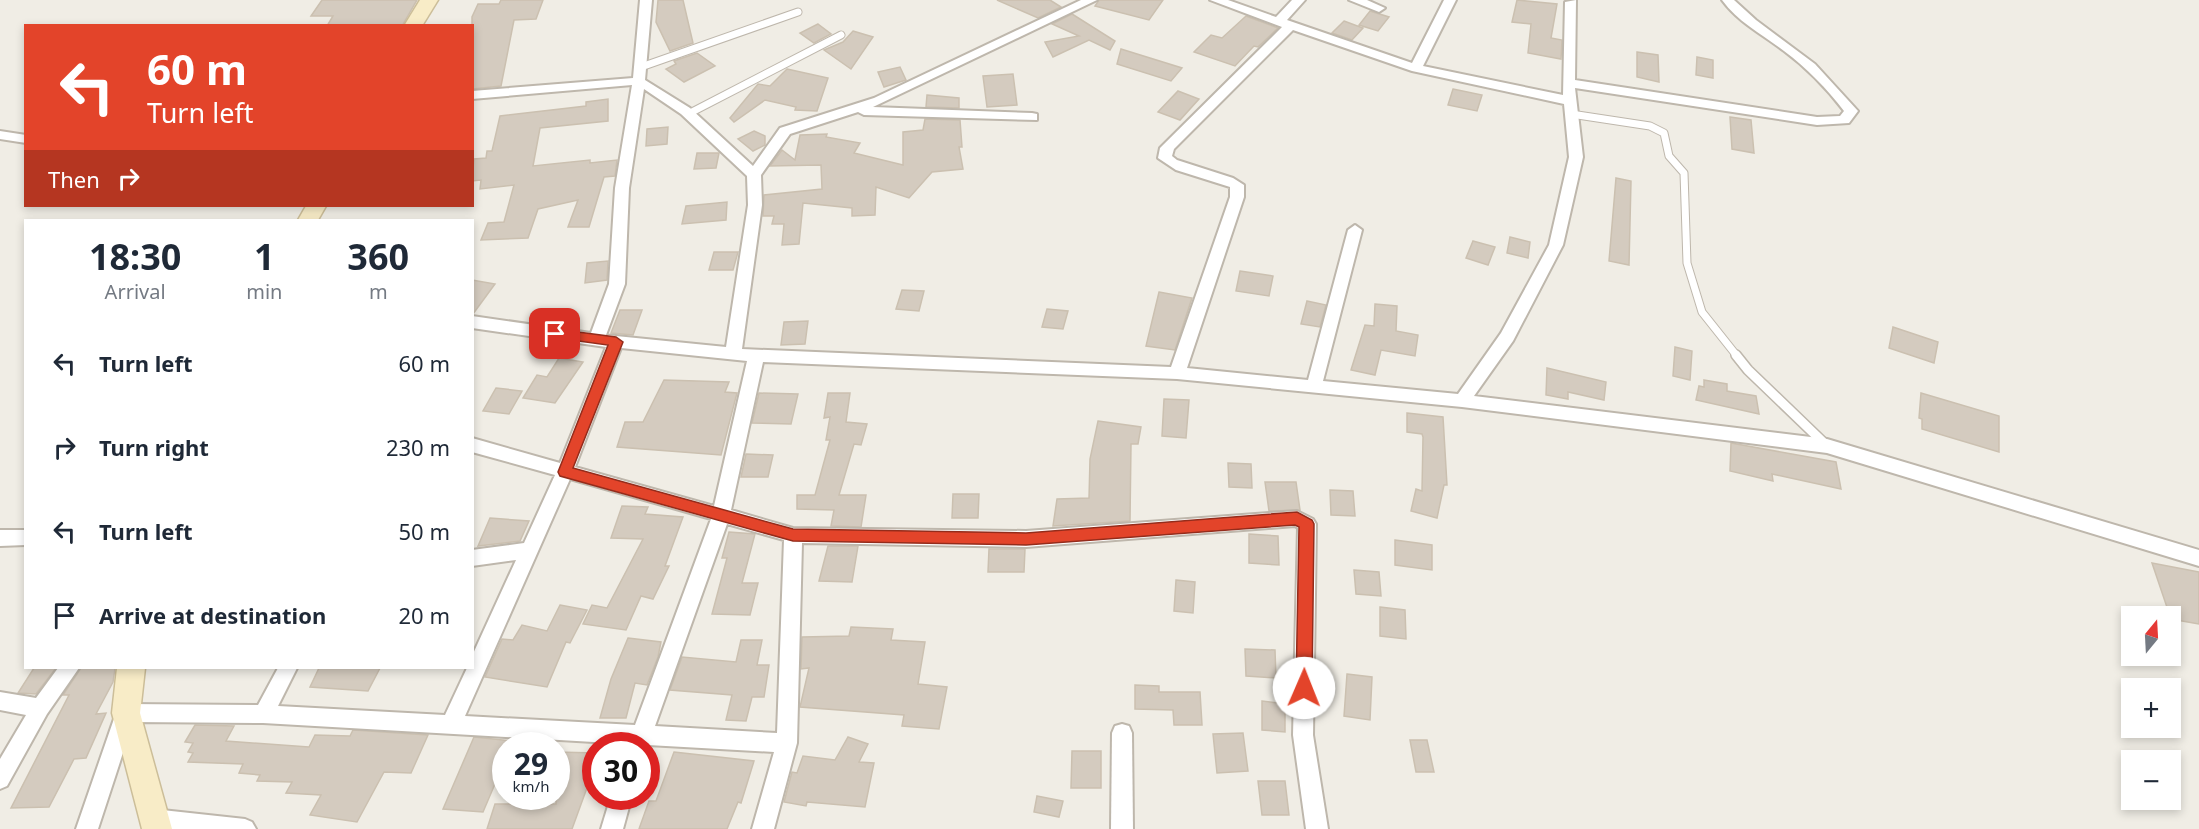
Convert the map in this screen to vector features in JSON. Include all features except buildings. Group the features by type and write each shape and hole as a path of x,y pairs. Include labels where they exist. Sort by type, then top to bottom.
{"main road":[{"path":"414,24 429,0"},
{"path":"131,669 126,713 155,824"}],"street":[{"path":"596,340 617,284 622,188 640,74 646,0"},
{"path":"1216,0 1416,68 1571,107"},
{"path":"1177,373 1237,197 1237,185 1222,177 1172,164 1165,158 1167,148 1284,24 1299,0"},
{"path":"1355,0 1379,8"},
{"path":"1416,68 1450,0"},
{"path":"1568,83 1817,121 1844,120 1851,111 1838,93 1795,53 1742,19 1728,0"},
{"path":"733,353 755,205 754,175 785,131 879,101 1086,1"},
{"path":"1462,401 1507,337 1556,246 1576,157 1568,83 1571,2"},
{"path":"474,95 640,74 690,113 754,175"},
{"path":"848,110 1032,117"},
{"path":"0,135 24,139"},
{"path":"1314,386 1355,230"},
{"path":"474,322 596,340 756,356 1177,373 1462,401 1827,446 2199,558"},
{"path":"451,725 565,472 616,342"},
{"path":"642,732 721,514 756,356"},
{"path":"474,446 793,535 1026,539 1297,518 1307,524 1303,735 1317,829"},
{"path":"763,829 787,743 793,535"},
{"path":"0,538 24,537"},
{"path":"474,558 530,550"},
{"path":"0,779 40,708 68,669"},
{"path":"263,714 287,669"},
{"path":"0,701 40,708"},
{"path":"87,829 126,713 263,714 582,735"},
{"path":"1122,733 1122,829"},
{"path":"660,740 787,743"},
{"path":"612,829 618,810"},
{"path":"155,824 245,829"}],"lane":[{"path":"640,74 798,12"},
{"path":"690,113 841,35"},
{"path":"1571,107 1650,126 1664,133 1669,156 1684,173 1687,263 1702,312 1748,370 1827,446"}],"route":[{"path":"555,334 616,342 565,472 793,535 1026,539 1297,518 1307,524 1304,688"}]}
